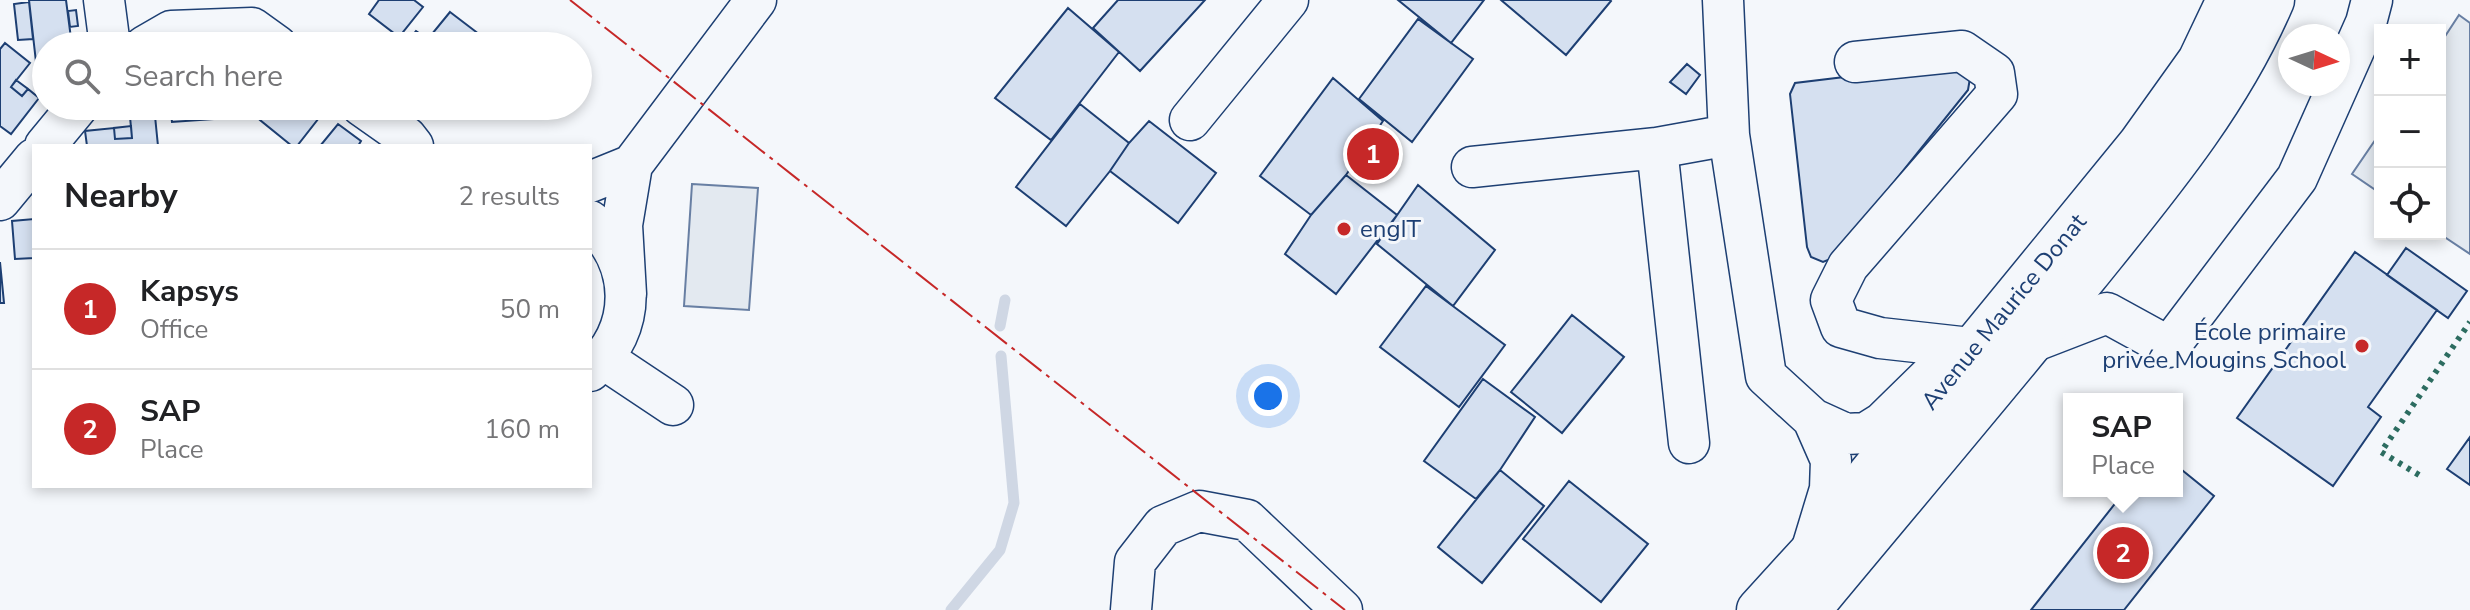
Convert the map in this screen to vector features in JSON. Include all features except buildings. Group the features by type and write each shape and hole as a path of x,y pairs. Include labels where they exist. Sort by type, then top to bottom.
{"main road":[{"name":"Avenue Maurice Donat","path":"1759,610 1811,553 1870,475 2149,133 2200,61 2229,0"},
{"name":"Avenue Maurice Donat","path":"1808,610 2171,170 2239,66 2272,0"}],"street":[{"path":"104,0 108,32"},
{"path":"673,405 597,365 617,339 624,317 626,294 622,225 632,165 756,0"},
{"path":"1190,120 1288,0"},
{"path":"1723,0 1729,135 1766,376 1813,419 1846,434 1866,433 1882,423 2024,287"},
{"path":"2032,342 2107,313 2169,347 2297,178 2366,23 2372,0"},
{"path":"169,32 252,28 258,32"},
{"path":"1855,62 1962,51 1994,73 1997,94 1848,266 1831,300 1841,327 1880,338 1961,347"},
{"path":"47,144 66,120"},
{"path":"382,120 411,144"},
{"path":"1472,167 1657,148 1729,135"},
{"path":"1657,148 1689,443"},
{"path":"0,200 32,161"},
{"path":"592,181 632,165"},
{"path":"592,223 605,234 621,262 626,294"},
{"path":"1811,553 1830,489 1831,460 1813,419"},
{"path":"1131,610 1135,562 1163,526 1199,511 1247,520 1324,604"}],"shaded area":[{"path":"2459,15 2470,23 2470,254 2446,238 2446,35"},
{"path":"2374,142 2374,189 2352,174"},
{"path":"692,184 758,188 749,310 684,306"}],"waterway":[{"path":"1000,326 1005,300"},
{"path":"951,610 1000,550 1014,503 1001,356"}],"hedge":[{"path":"2419,475 2381,452 2470,322"}],"power":[{"path":"570,0 1345,610"}],"place":[{"name":"Kapsys","path":"1373,154"},
{"name":"engIT","path":"1344,229"},
{"name":"École primaire privée Mougins School","path":"2362,346"},
{"name":"SAP","path":"2123,553"}]}
